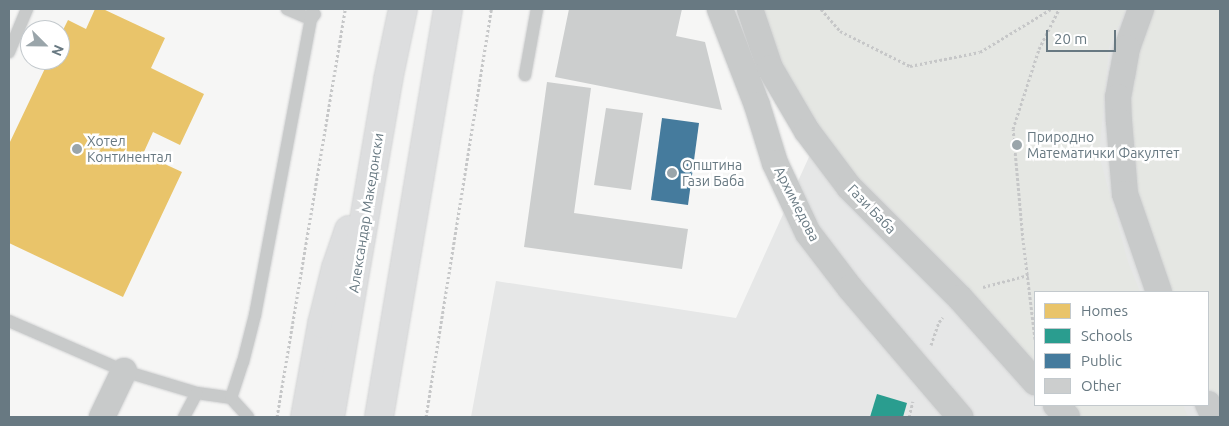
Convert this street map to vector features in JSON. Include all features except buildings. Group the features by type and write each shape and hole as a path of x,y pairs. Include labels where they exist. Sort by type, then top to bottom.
{"street":[{"path":"383,9 383,54 388,80"},
{"name":"Александар Македонски","path":"330,417 388,80 403,9"},
{"path":"379,417 448,9"},
{"name":"Архимедова","path":"720,9 757,105 775,163 808,233 921,373 960,417"},
{"name":"Гази Баба","path":"750,9 770,68 807,131 849,187 960,298 1034,381"},
{"path":"1141,9 1127,48 1118,97 1119,121 1125,194 1159,291"},
{"path":"305,417 322,324 336,268 351,225 368,193"},
{"path":"102,417 124,371"},
{"path":"1057,406 1067,417"}],"lane":[{"path":"9,52 28,9"},
{"path":"231,398 243,362 255,315 314,12 287,9"},
{"path":"525,75 537,9"},
{"path":"9,321 124,371 197,393 231,398 248,417"},
{"path":"184,417 197,393"}],"path":[{"path":"276,417 345,9"},
{"path":"426,417 491,9"},
{"path":"821,9 840,31 910,66 980,52 1051,9"},
{"path":"1034,330 1023,240 1014,130 1039,49 1059,9"},
{"path":"921,373 939,322 960,298 992,283 1028,275"}],"shaded area":[{"path":"755,9 1126,9 1109,47 1099,155 1128,262 1140,291 1034,291 1034,373 843,165 798,101"},
{"name":"Природно Математички Факултет","path":"876,9 1220,9 1220,417 471,417 496,281 736,318"},
{"path":"1145,9 1220,9 1220,417 1209,405 1209,291 1159,291 1122,117"},
{"path":"1064,406 1183,406 1188,417 1074,417"}],"place":[{"name":"Природно Математички Факултет","path":"1017,145"},
{"name":"Хотел Континентал","path":"77,149"},
{"name":"Општина Гази Баба","path":"672,173"}]}
